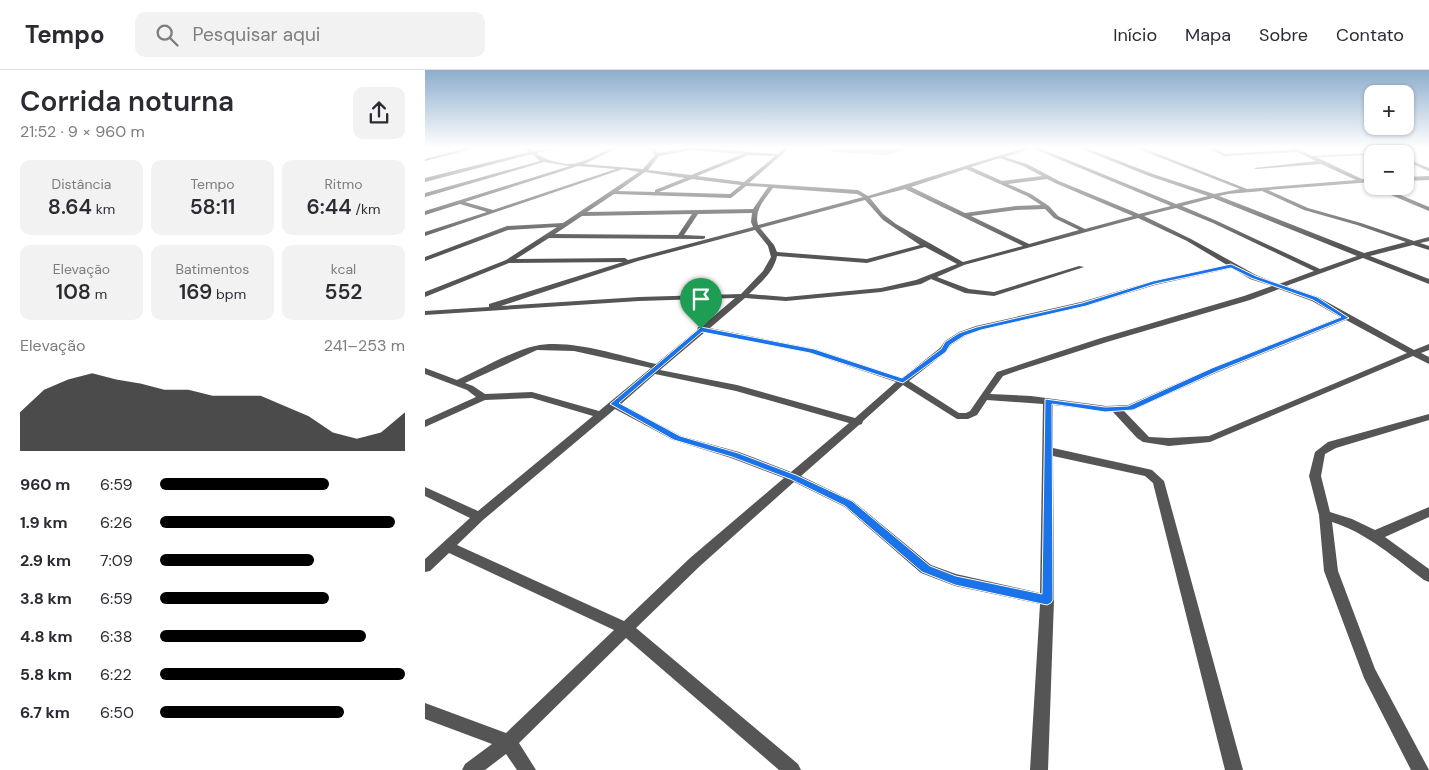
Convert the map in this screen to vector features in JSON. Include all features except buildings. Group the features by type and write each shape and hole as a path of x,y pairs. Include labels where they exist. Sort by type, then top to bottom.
{"street":[{"path":"425,195 475,181"},
{"path":"425,213 528,181"},
{"path":"425,234 591,181"},
{"path":"425,295 508,261 549,236 630,181"},
{"path":"648,194 685,181"},
{"path":"721,181 858,192 867,196 885,219 926,245 962,264"},
{"path":"614,192 731,196 748,181"},
{"path":"474,311 636,260 925,181"},
{"path":"995,181 1029,195 1047,207 1057,217 1085,231"},
{"path":"1000,183 1018,181"},
{"path":"1056,181 1141,217 1189,240 1231,266 1315,299 1345,318 1429,361"},
{"path":"1114,181 1256,240 1319,271"},
{"path":"1168,181 1215,196 1429,282"},
{"path":"1221,181 1245,190"},
{"path":"425,313 639,299 743,296 787,300 881,290 932,277 962,264 1215,196 1245,190 1364,181"},
{"path":"425,567 479,516 701,329 743,296 765,272 774,258 774,249 755,227 753,219 755,211 772,186"},
{"path":"906,187 1029,246"},
{"path":"1264,190 1306,210 1359,224 1429,248"},
{"path":"1395,195 1429,209"},
{"path":"461,202 494,212"},
{"path":"963,215 1016,208 1047,207"},
{"path":"582,214 755,211"},
{"path":"679,237 696,212"},
{"path":"425,259 507,228 565,225"},
{"path":"549,236 719,237"},
{"path":"701,329 812,351 903,381 957,416 968,416 974,413 1000,374 1104,340 1247,298 1365,255 1429,240"},
{"path":"774,254 867,260 926,245"},
{"path":"508,261 636,260"},
{"path":"471,770 508,742 695,562 903,381 943,350 948,343 962,334 979,328 1083,304 1153,282 1231,266"},
{"path":"932,277 968,292 994,294 1081,268"},
{"path":"425,286 442,289"},
{"path":"984,397 1048,401 1117,410 1130,408 1215,370 1345,318"},
{"path":"458,383 520,354 536,348 555,346 574,348 737,388 858,422"},
{"path":"1117,410 1147,440 1169,442 1210,439 1429,347"},
{"path":"425,371 470,388 483,397"},
{"path":"425,424 483,397 532,395 600,415"},
{"path":"1039,770 1047,600 1048,401"},
{"path":"614,404 677,438 735,455 793,477 849,504 926,569 955,580 1047,600"},
{"path":"1420,770 1369,674 1331,571 1325,515 1315,476 1320,452 1332,445 1429,417"},
{"path":"1048,451 1148,473 1158,482 1234,770"},
{"path":"425,491 479,516"},
{"path":"1375,536 1429,512"},
{"path":"1325,515 1348,522 1375,536 1429,576"},
{"path":"447,546 625,629 792,770"},
{"path":"425,711 508,742 527,770"}],"route":[{"path":"1231,266 1253,277 1315,299 1345,318 1215,370 1130,408 1105,409 1048,401 1047,600 955,580 926,569 849,504 793,477 735,455 677,438 614,404 701,329 803,348 903,381 943,350 948,343 962,334 979,328 1083,304 1153,282 1231,266"}]}
